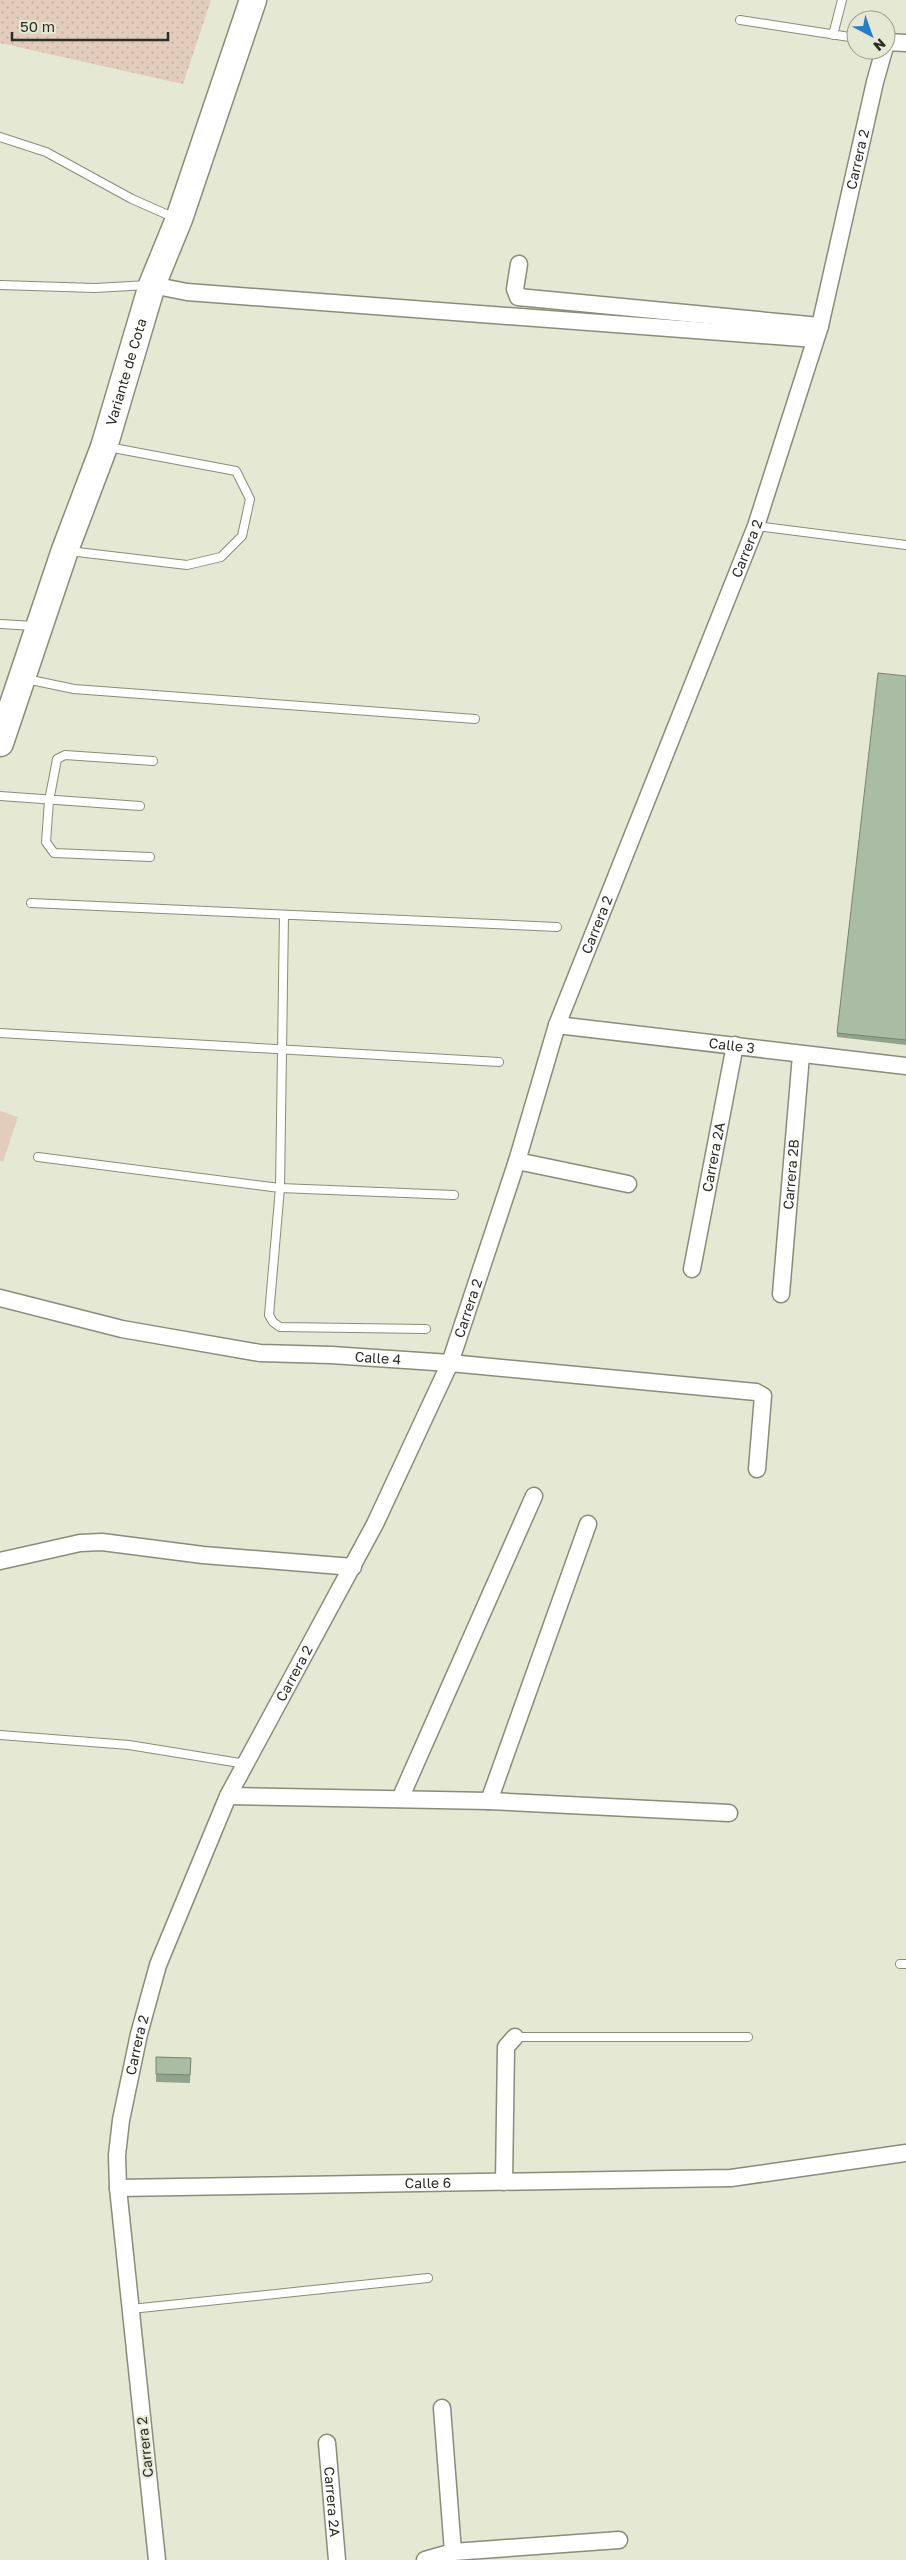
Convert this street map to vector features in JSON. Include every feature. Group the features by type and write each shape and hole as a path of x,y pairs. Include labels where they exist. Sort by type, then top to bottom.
{"main road":[{"name":"Variante de Cota","path":"0,743 6,708 40,626 65,550 104,446 152,285 179,219 253,0"}],"street":[{"name":"Carrera 2","path":"157,2560 118,2188 117,2155 121,2120 139,2034 158,1965 228,1796 376,1524 450,1362 517,1161 557,1025 756,526 817,332 881,60"},
{"path":"519,264 515,289 518,297 817,332"},
{"path":"152,285 187,292 817,332"},
{"name":"Calle 3","path":"557,1025 735,1045 801,1056 906,1066"},
{"name":"Carrera 2A","path":"692,1268 735,1045"},
{"name":"Carrera 2B","path":"781,1294 801,1056"},
{"path":"517,1161 628,1184"},
{"name":"Calle 4","path":"0,1298 122,1329 260,1353 450,1362 760,1393 763,1396 757,1469"},
{"path":"400,1799 534,1496"},
{"path":"488,1801 588,1524"},
{"path":"0,1561 80,1542 102,1542 203,1555 353,1567"},
{"path":"228,1796 488,1801 729,1813"},
{"path":"504,2182 506,2047 515,2037"},
{"name":"Calle 6","path":"118,2188 737,2177 906,2153"},
{"path":"442,2408 453,2552"},
{"name":"Carrera 2A","path":"327,2443 337,2560"},
{"path":"425,2560 453,2552 619,2540"}],"lane":[{"path":"833,35 842,0"},
{"path":"740,20 846,37"},
{"path":"0,137 46,152 132,199 179,219"},
{"path":"0,285 95,288 152,285"},
{"path":"65,550 187,565 221,557 242,536 250,499 236,471 104,446"},
{"path":"756,526 906,545"},
{"path":"0,624 40,626"},
{"path":"20,678 84,689 475,719"},
{"path":"150,857 54,853 46,842 49,801 57,759 65,755 153,761"},
{"path":"0,796 140,806"},
{"path":"31,903 557,927"},
{"path":"284,915 280,1188 269,1314 273,1322 280,1327 426,1329"},
{"path":"0,1033 499,1062"},
{"path":"38,1157 280,1188 454,1195"},
{"path":"0,1735 129,1745 246,1764"},
{"path":"515,2037 748,2036"},
{"path":"131,2309 428,2278"}],"shaded area":[{"path":"0,0 211,0 183,84 0,43"},
{"path":"0,1111 18,1117 3,1162 0,1161"}],"building":[{"path":"878,673 906,676 906,1040 837,1033"},
{"path":"156,2057 191,2058 190,2075 156,2074"}]}
